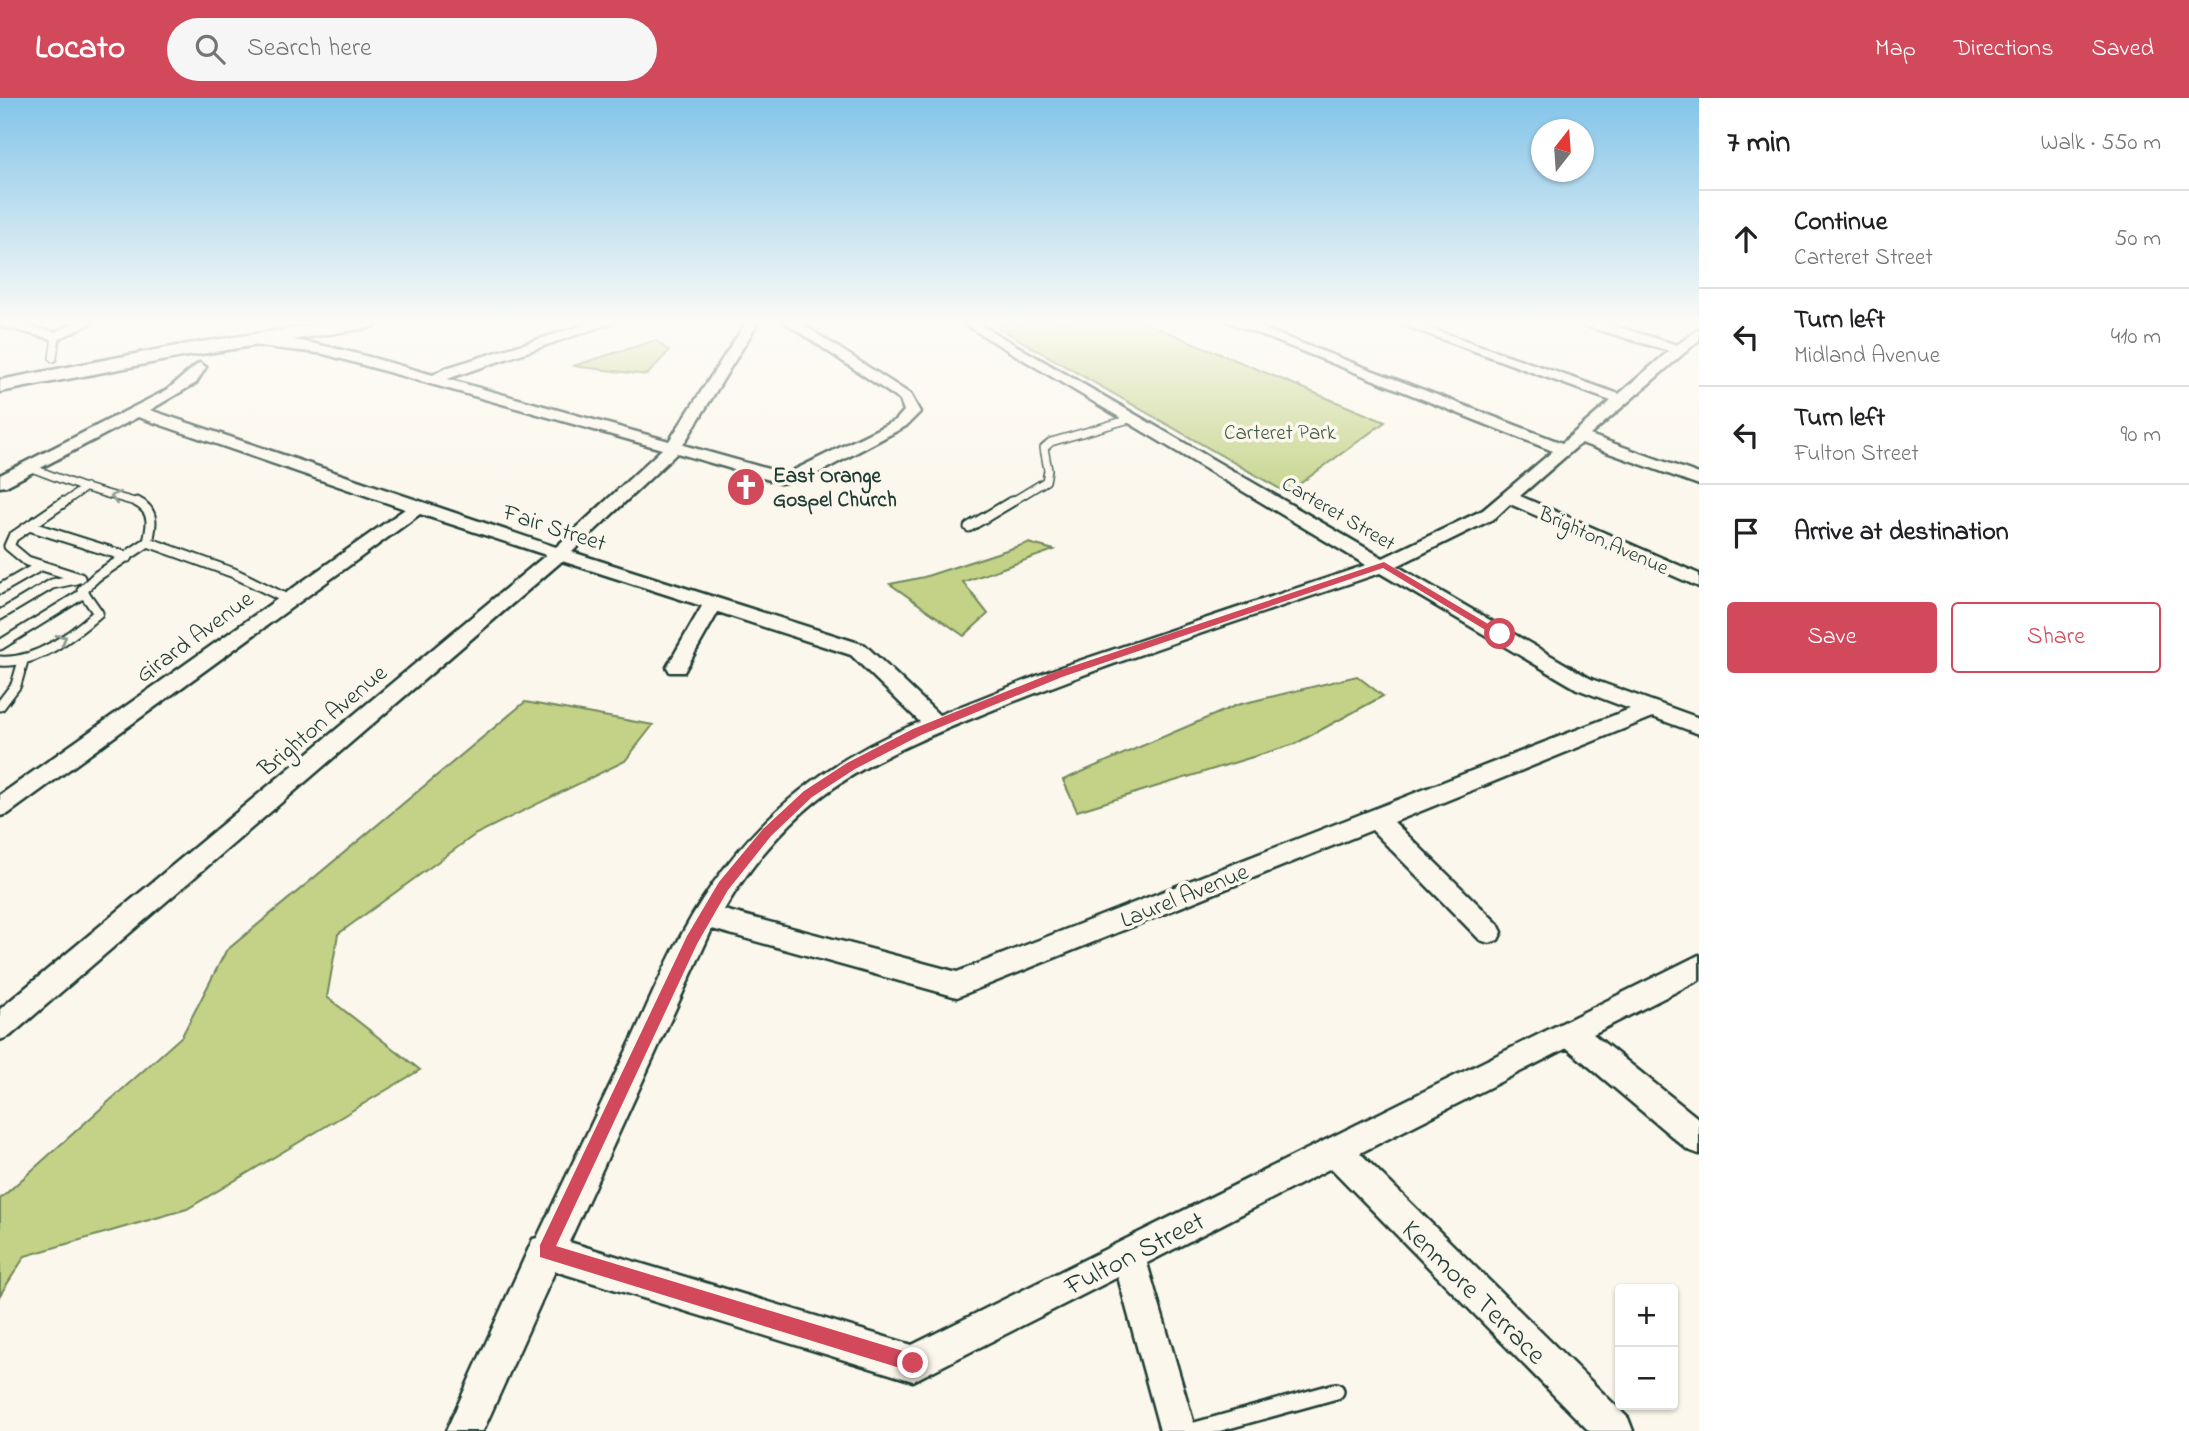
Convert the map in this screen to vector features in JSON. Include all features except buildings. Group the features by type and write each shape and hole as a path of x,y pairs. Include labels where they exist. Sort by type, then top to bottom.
{"street":[{"path":"0,482 138,411 185,383"},
{"path":"446,383 786,479 795,478 907,418 911,405 905,397 884,383"},
{"name":"Brighton Avenue","path":"0,1027 559,554 673,448 714,383"},
{"name":"Carteret Street","path":"1070,383 1584,684 1699,726"},
{"path":"1406,383 1573,443 1699,480"},
{"path":"1574,383 1622,400"},
{"path":"464,1431 545,1251 706,916 724,886 767,833 808,794 851,766 936,724 1059,674 1384,565 1489,514 1641,383"},
{"name":"Fair Street","path":"138,411 418,508 858,650 936,724"},
{"name":"Brighton Avenue","path":"1510,498 1699,581"},
{"name":"Girard Avenue","path":"0,807 418,508"},
{"path":"677,667 713,603"},
{"name":"Laurel Avenue","path":"706,916 957,985 1652,709"},
{"path":"1376,818 1489,932"},
{"name":"Fulton Street","path":"545,1251 913,1363 1699,967"},
{"path":"1570,1033 1699,1139"},
{"name":"Kenmore Terrace","path":"1335,1150 1615,1431"},
{"path":"1128,1255 1178,1431"}],"lane":[{"path":"969,527 1046,481 1048,470 1044,448 1051,442 1130,419"},
{"path":"0,661 23,661 86,625 98,613 82,590 97,576 148,542 153,517 150,509 141,503 29,467"},
{"path":"79,578 27,561 9,546 13,537 86,487"},
{"path":"29,526 128,557"},
{"path":"148,542 234,573 289,600"},
{"path":"0,589 40,566"},
{"path":"0,615 52,584 97,576"},
{"path":"0,645 84,593"},
{"path":"0,706 16,685 23,661"},
{"path":"1192,1431 1336,1391"}],"green space":[{"name":"Carteret Park","path":"1095,383 1291,383 1385,422 1287,493"},
{"path":"1028,543 1054,550 963,582 988,614 964,636 890,584 924,577"},
{"path":"1357,676 1383,696 1295,744 1077,811 1063,780 1237,705"},
{"path":"525,702 653,725 625,761 476,834 338,934 327,997 420,1070 187,1209 25,1256 0,1295 0,1199 182,1036 226,951"}],"place":[{"name":"East Orange Gospel Church","path":"746,487"}],"route":[{"path":"913,1363 545,1251 692,940 724,886 767,833 808,794 851,766 917,732 1059,674 1384,565 1500,634"}]}
